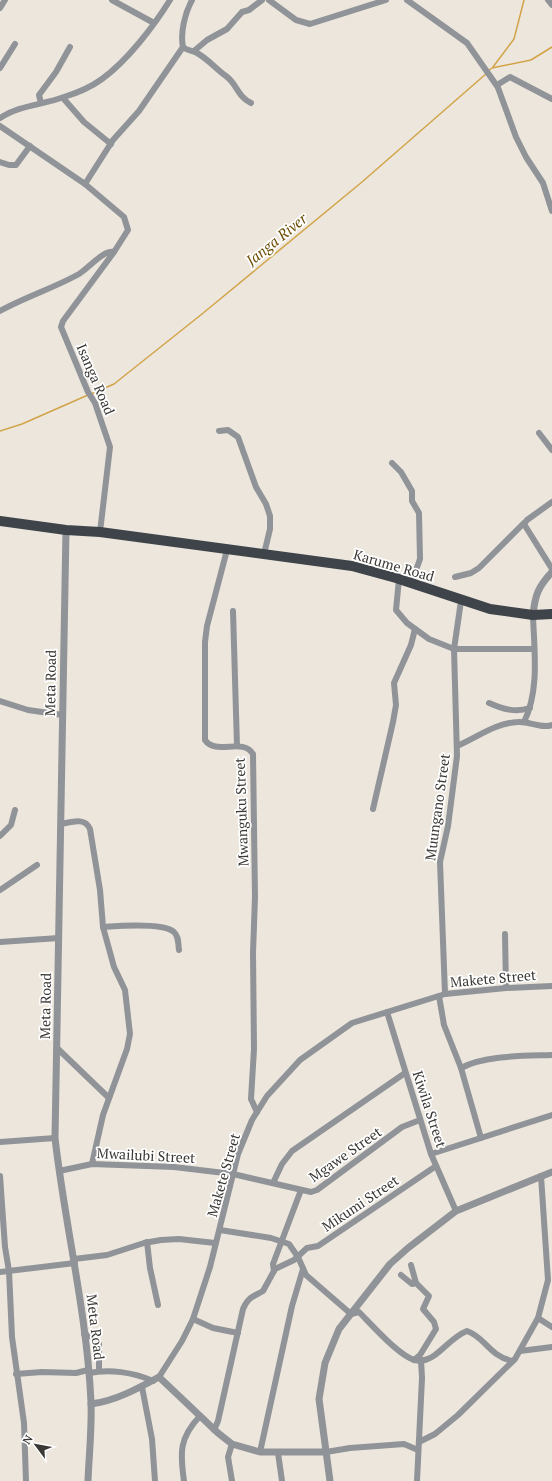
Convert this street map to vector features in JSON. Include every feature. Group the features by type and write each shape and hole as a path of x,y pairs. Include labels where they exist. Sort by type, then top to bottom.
{"highway":[{"name":"Karume Road","path":"0,521 66,530 100,532 352,566 399,579 461,601 490,609 533,615 552,614"}],"street":[{"path":"0,8 5,0"},
{"path":"112,0 154,23"},
{"path":"0,118 22,108 63,98 86,89 103,79 137,44 170,0"},
{"path":"85,184 111,144 122,129 139,111 183,47 183,31 187,10 192,0"},
{"path":"194,51 207,40 227,29 242,12 249,10 262,0"},
{"path":"269,0 296,20 310,24 386,0"},
{"path":"407,0 467,43 497,86 526,157 543,183 552,210"},
{"path":"548,0 552,5"},
{"path":"0,68 15,44"},
{"path":"41,103 39,95 56,72 70,47"},
{"path":"183,47 187,50 194,51 226,76 234,84 241,96 251,103"},
{"path":"497,86 510,77 552,99"},
{"path":"63,98 84,122 111,144"},
{"path":"0,126 85,184 124,217 128,228 128,232 114,252 110,251 104,254 79,274 0,311"},
{"path":"0,162 8,165 16,165 30,146"},
{"name":"Isanga Road","path":"100,532 110,447 95,403 88,392 61,327 63,321 114,252"},
{"path":"219,431 228,430 238,437 256,487 267,506 271,524 264,554"},
{"path":"538,434 552,450"},
{"path":"392,463 401,472 412,491 412,501 419,513 420,559 411,584"},
{"path":"455,577 471,573 479,568 524,524 552,502"},
{"path":"524,524 552,570 542,583 535,597 533,615 534,689 530,708 524,722"},
{"name":"Meta Road","path":"66,530 56,1138 59,1171 75,1261 89,1371 91,1404 88,1481"},
{"name":"Mwanguku Street","path":"227,550 207,626 205,642 205,740 213,746 244,747 253,754 255,897 253,953 254,1049 251,1099 257,1112"},
{"path":"399,579 396,610 415,629 429,639 454,649 534,649"},
{"name":"Muungano Street","path":"461,601 454,649 457,746 455,780 440,862 442,995 444,1025 461,1068 481,1138"},
{"path":"233,610 237,746"},
{"path":"373,809 396,705 394,682 411,645 415,629"},
{"path":"0,701 28,710 63,715"},
{"path":"489,703 511,711 530,708"},
{"path":"457,746 507,723 524,722 542,726 552,725"},
{"path":"0,836 11,825 15,810"},
{"path":"61,824 83,821 87,823 90,829 100,890 103,928 114,967 125,990 130,1023 127,1049 103,1115 92,1164"},
{"path":"0,890 37,865"},
{"path":"103,928 120,926 168,929 175,933 179,950"},
{"path":"505,934 506,988"},
{"path":"0,942 59,938"},
{"name":"Makete Street","path":"156,1379 182,1342 193,1319 220,1230 238,1154 257,1112 267,1096 300,1060 352,1024 442,995 506,988 552,986"},
{"name":"Kiwila Street","path":"387,1012 431,1154 456,1211"},
{"path":"57,1048 109,1098"},
{"path":"461,1068 468,1064 507,1057 552,1054"},
{"path":"273,1183 282,1164 292,1151 405,1073"},
{"path":"431,1154 552,1115"},
{"name":"Mgawe Street","path":"233,1174 311,1192 317,1190 402,1127 420,1120"},
{"path":"0,1142 56,1138"},
{"name":"Mwailubi Street","path":"59,1171 92,1164 174,1167 233,1174"},
{"name":"Mikumi Street","path":"274,1271 278,1266 298,1257 307,1248 318,1246 436,1166"},
{"path":"330,1481 319,1398 325,1363 339,1328 390,1264 456,1211 552,1172"},
{"path":"0,1176 5,1247 9,1271 12,1337 24,1423 26,1481"},
{"path":"419,1442 435,1434 458,1415 512,1361 520,1351 538,1318 548,1280 541,1176"},
{"path":"214,1430 218,1421 238,1332 247,1300 264,1291 274,1271 273,1264 283,1241 301,1190"},
{"path":"220,1230 283,1241 289,1244 298,1257 302,1269 306,1275 351,1314"},
{"path":"0,1272 41,1268 107,1255 147,1242 179,1239 215,1243"},
{"path":"147,1242 150,1268 158,1306"},
{"path":"411,1264 416,1283 429,1295 423,1309 434,1322 436,1329 417,1360"},
{"path":"260,1452 292,1306 302,1269"},
{"path":"401,1275 412,1284 416,1283"},
{"path":"351,1314 359,1312 389,1342 417,1360 422,1378 418,1450 418,1481"},
{"path":"538,1318 552,1327"},
{"path":"193,1319 214,1328 238,1332"},
{"path":"417,1360 434,1356 461,1333 467,1331 476,1335 491,1351 501,1358 512,1361"},
{"path":"84,1334 92,1337 99,1344 100,1371"},
{"path":"520,1351 552,1347"},
{"path":"16,1374 100,1371 138,1375 156,1379 232,1444 260,1452 326,1452 350,1448 404,1444 418,1450"},
{"path":"91,1404 106,1402 142,1387 156,1379"},
{"path":"142,1387 152,1439 155,1481"},
{"path":"184,1481 181,1458 182,1444 191,1425 200,1416"},
{"path":"232,1444 228,1457 232,1481"},
{"path":"278,1453 282,1481"}],"waterway":[{"path":"493,67 514,39 524,0"},
{"name":"Janga River","path":"489,70 492,68 531,60 552,47"},
{"name":"Janga River","path":"91,394 114,384 202,314 362,182 487,73"},
{"name":"Janga River","path":"0,431 22,424 88,395"}]}
